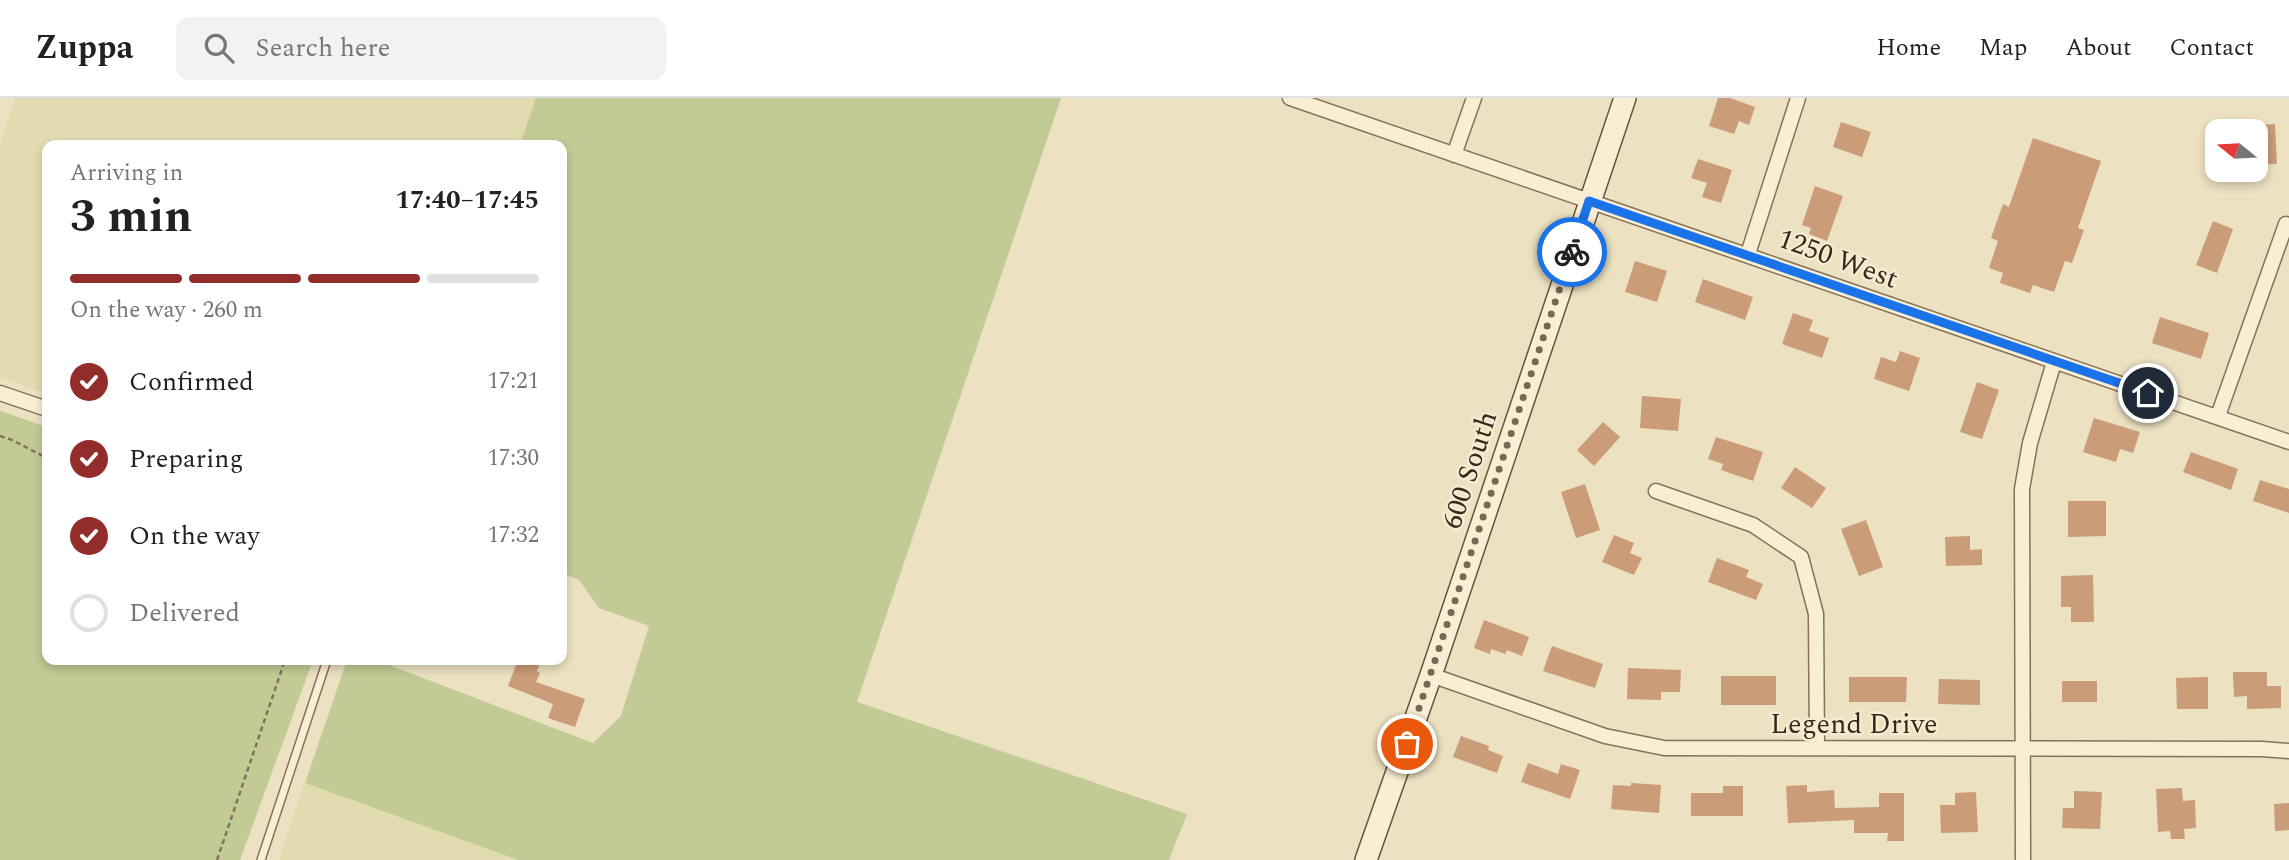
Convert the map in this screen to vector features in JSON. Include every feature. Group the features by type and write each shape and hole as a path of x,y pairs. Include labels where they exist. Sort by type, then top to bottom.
{"main road":[{"name":"600 South","path":"1366,860 1625,98"}],"street":[{"name":"1250 West","path":"1290,98 2289,442"},
{"path":"1454,155 1474,98"},
{"path":"1748,254 1798,98"},
{"path":"2218,416 2286,224"},
{"path":"2023,860 2022,489 2030,443 2054,362"},
{"path":"0,393 42,408"},
{"path":"1656,491 1753,525 1801,557 1816,614 1817,748"},
{"name":"Legend Drive","path":"1431,674 1605,736 1664,748 2289,751"}],"lane":[{"path":"261,860 325,665"}],"path":[{"path":"0,436 42,455"},
{"path":"217,860 283,665"}],"shaded area":[{"path":"16,98 536,98 522,140 42,140 42,392 0,377 0,142"},
{"path":"305,783 518,860 279,860"}],"green space":[{"path":"536,98 1061,98 857,702 1187,814 1169,860 518,860 305,783 345,665 389,665 593,743 621,716 649,626 599,608 579,580 567,575 567,140 522,140"},
{"path":"0,411 42,425 42,665 311,665 240,860 0,860"}],"building":[{"path":"1718,98 1730,98 1755,107 1749,125 1739,121 1734,134 1709,126"},
{"path":"1841,122 1871,132 1862,157 1833,147"},
{"path":"2268,124 2275,124 2277,164 2268,164"},
{"path":"2033,138 2101,161 2078,228 2084,230 2072,263 2065,261 2054,292 2033,285 2030,293 2000,283 2003,273 1989,268 1998,241 1991,238 2003,204 2009,207"},
{"path":"1698,159 1732,170 1721,203 1702,197 1707,183 1691,178"},
{"path":"1815,186 1843,196 1827,241 1809,234 1811,228 1802,225"},
{"path":"2213,221 2233,229 2217,273 2196,265"},
{"path":"1635,261 1667,271 1657,302 1625,292"},
{"path":"1703,279 1753,297 1745,320 1695,302"},
{"path":"1793,313 1813,320 1809,331 1829,338 1822,358 1782,344"},
{"path":"2160,317 2209,333 2201,359 2152,343"},
{"path":"1900,351 1920,358 1909,391 1874,379 1881,357 1896,362"},
{"path":"1977,382 1999,390 1982,439 1960,432"},
{"path":"1642,396 1681,399 1678,431 1640,428"},
{"path":"2094,418 2140,432 2133,453 2120,449 2116,462 2083,452"},
{"path":"1603,422 1620,437 1594,466 1577,450"},
{"path":"1716,437 1763,452 1753,481 1721,470 1723,464 1708,459"},
{"path":"2191,452 2238,469 2231,490 2183,472"},
{"path":"1795,467 1826,488 1812,508 1781,488"},
{"path":"2260,480 2289,489 2289,513 2253,501"},
{"path":"1585,484 1600,530 1576,538 1561,492"},
{"path":"2068,501 2106,501 2106,536 2068,537"},
{"path":"1866,520 1883,567 1859,576 1841,529"},
{"path":"1614,535 1634,543 1630,553 1642,558 1634,575 1602,562"},
{"path":"1970,536 1970,550 1982,549 1982,565 1946,566 1945,537"},
{"path":"1717,558 1749,570 1746,577 1763,584 1756,600 1708,582"},
{"path":"2093,575 2094,622 2071,622 2071,607 2061,607 2061,576"},
{"path":"1484,620 1529,637 1522,656 1507,650 1505,654 1491,649 1490,654 1474,648"},
{"path":"1552,646 1603,664 1595,688 1543,671"},
{"path":"516,665 539,665 537,671 540,673 536,682 585,699 575,727 548,718 553,704 508,686"},
{"path":"1628,668 1681,670 1680,692 1661,692 1661,700 1627,699"},
{"path":"2233,672 2267,672 2267,686 2281,686 2281,708 2247,709 2247,696 2234,697"},
{"path":"1721,676 1776,676 1776,705 1721,705"},
{"path":"1849,677 1907,677 1906,702 1849,702"},
{"path":"2208,677 2208,709 2177,709 2176,678"},
{"path":"1939,679 1980,680 1980,705 1938,704"},
{"path":"2062,681 2097,681 2097,702 2062,702"},
{"path":"1461,736 1489,746 1488,750 1503,756 1497,773 1453,757"},
{"path":"1528,763 1558,774 1561,764 1580,770 1570,799 1521,782"},
{"path":"1631,783 1661,785 1659,813 1611,809 1613,785 1631,786"},
{"path":"1807,785 1807,792 1834,790 1835,808 1879,807 1879,793 1904,793 1904,841 1887,841 1888,833 1854,833 1854,820 1788,823 1786,786"},
{"path":"1723,786 1743,786 1743,816 1691,816 1691,793 1723,793"},
{"path":"2182,788 2183,801 2195,800 2196,828 2184,829 2185,839 2171,839 2170,831 2158,832 2156,789"},
{"path":"2074,791 2102,792 2100,829 2062,828 2063,808 2074,808"},
{"path":"1976,792 1978,832 1941,833 1940,805 1955,805 1955,793"},
{"path":"2289,803 2289,830 2275,831 2274,804"}],"way so far":[{"path":"1407,744 1572,252"}],"route":[{"path":"1572,252 1589,201 2148,393"}]}
